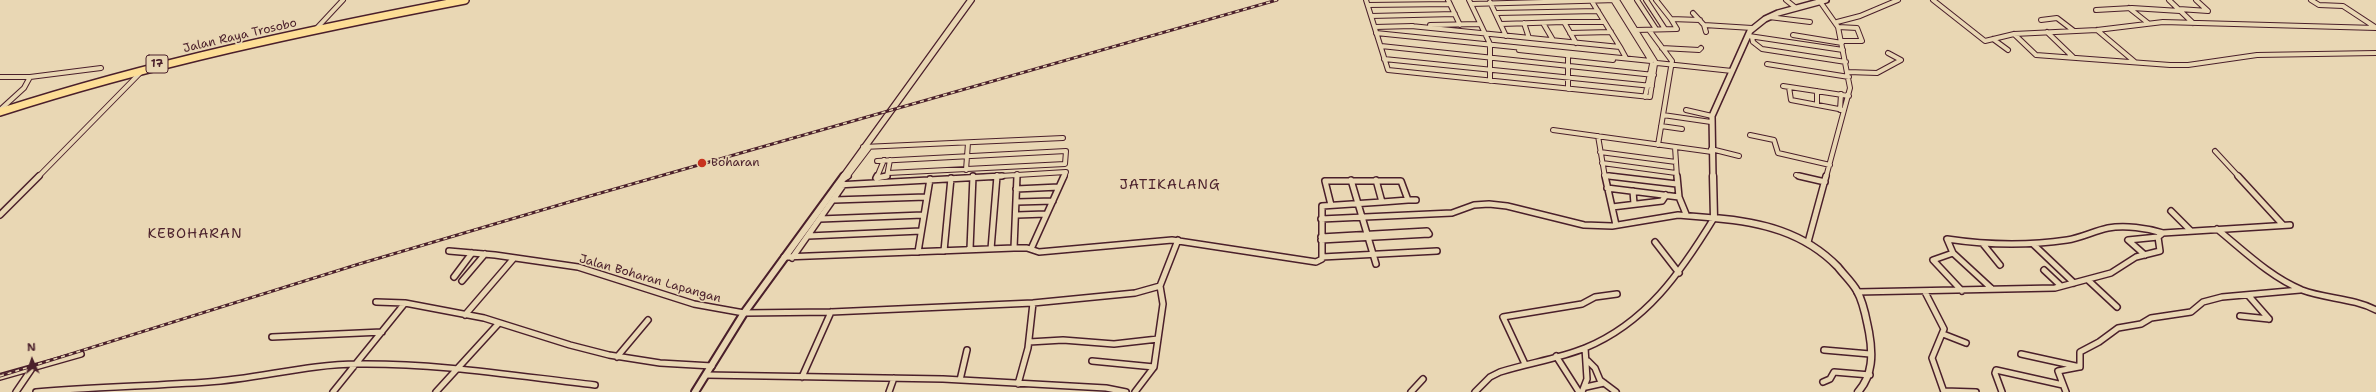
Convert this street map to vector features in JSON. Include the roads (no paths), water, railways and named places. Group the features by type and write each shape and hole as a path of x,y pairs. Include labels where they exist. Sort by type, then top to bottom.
{"highway":[{"name":"Jalan Raya Trosobo","path":"0,110 97,79 315,29 452,0"},
{"name":"Jalan Raya Trosobo","path":"0,110 65,91 315,29 466,0"}],"main road":[{"path":"694,392 712,366 744,313 866,148 971,0"}],"street":[{"path":"315,29 343,0"},
{"path":"1366,0 1387,70 1651,97 1653,62 1636,30 1615,0"},
{"path":"1490,81 1490,46 1470,2 1615,0"},
{"path":"1615,0 1653,62"},
{"path":"1637,0 1656,29"},
{"path":"1646,0 1665,29"},
{"path":"1636,30 1677,28 1656,0"},
{"path":"1786,0 1796,8"},
{"path":"1704,25 1752,28 1769,17 1826,0"},
{"path":"1838,24 1898,0"},
{"path":"1933,0 1985,41 2014,34 2097,30 2148,23 2376,28"},
{"path":"2169,0 2193,23"},
{"path":"2096,10 2129,8 2208,11 2196,0"},
{"path":"2311,0 2319,5 2343,6 2376,28"},
{"path":"1592,1 1626,58"},
{"path":"1808,242 1830,165 1842,110 1849,96 1849,77 1838,24 1820,1"},
{"path":"1368,5 1449,2 1460,25"},
{"path":"1490,2 1497,13 1506,36"},
{"path":"2129,8 2148,23"},
{"path":"1497,13 1598,11"},
{"path":"1693,13 1704,25 1706,32"},
{"path":"1371,16 1455,14"},
{"path":"1769,17 1810,22"},
{"path":"1671,19 1700,20"},
{"path":"1793,35 1841,42 1861,42 1853,19"},
{"path":"2041,20 2058,19 2074,31"},
{"path":"1564,22 1576,43"},
{"path":"1501,24 1604,22"},
{"path":"1524,23 1529,38"},
{"path":"1543,23 1553,40"},
{"path":"1375,27 1480,24"},
{"path":"1838,24 1857,28"},
{"path":"1411,26 1620,47"},
{"path":"1475,392 1490,377 1525,364 1585,348 1643,314 1679,273 1714,218 1712,116 1724,86 1750,36 1752,28"},
{"path":"1649,30 1662,48 1671,57 1658,145"},
{"path":"2097,30 2136,62"},
{"path":"1570,33 1611,32"},
{"path":"2047,32 2073,57"},
{"path":"2014,34 2036,55 2182,66 2257,55 2376,53"},
{"path":"1377,35 1626,58 1653,62"},
{"path":"1750,36 1752,41 1760,50 1846,62"},
{"path":"1750,36 1843,50"},
{"path":"1993,39 2008,50"},
{"path":"1381,46 1568,66 1651,77"},
{"path":"1490,46 1568,55 1653,62 1732,72"},
{"path":"1662,48 1699,50 1701,48"},
{"path":"1848,72 1877,73 1901,60 1888,53"},
{"path":"1568,55 1568,89"},
{"path":"1384,59 1652,86"},
{"path":"1767,64 1849,77"},
{"path":"0,77 30,77 101,68"},
{"path":"0,215 142,72"},
{"path":"0,110 24,88 30,77"},
{"path":"1645,97 1647,86 1651,77"},
{"path":"1783,86 1849,96"},
{"path":"1789,87 1791,100 1842,110"},
{"path":"1817,91 1817,105"},
{"path":"1841,94 1842,110"},
{"path":"1686,110 1712,116"},
{"path":"1663,115 1712,122"},
{"path":"1661,126 1682,129"},
{"path":"1553,130 1658,145 1712,150 1739,156"},
{"path":"1750,135 1774,140 1778,153 1830,165"},
{"path":"1598,136 1604,175 1616,225"},
{"path":"866,148 1063,138"},
{"path":"966,170 968,143"},
{"path":"1675,147 1679,197 1686,214"},
{"path":"877,161 884,160 1065,151 1066,163 888,174 884,178 875,176 884,160"},
{"path":"1991,288 1953,253 1947,239 1983,244 2033,244 2069,240 2109,228 2150,229 2163,233 2286,225 2215,151"},
{"path":"1600,152 1676,162"},
{"path":"888,174 890,160"},
{"path":"1602,163 1676,173"},
{"path":"792,258 834,200 840,183 1066,172 1031,249"},
{"path":"1014,248 1017,215 1017,174"},
{"path":"991,249 997,175"},
{"path":"1604,175 1677,184"},
{"path":"1796,175 1825,182"},
{"path":"970,250 973,176"},
{"path":"944,251 950,178"},
{"path":"918,252 930,179"},
{"path":"1351,180 1360,218 1376,264"},
{"path":"1376,180 1382,202"},
{"path":"1331,205 1325,181 1401,181 1408,200"},
{"path":"1016,189 1060,187"},
{"path":"1607,188 1679,197"},
{"path":"1633,191 1634,204"},
{"path":"1612,207 1662,201 1666,195"},
{"path":"834,200 926,197"},
{"path":"1017,202 1053,200"},
{"path":"1322,257 1322,206 1356,202 1416,200"},
{"path":"1321,219 1452,213 1474,205 1488,204 1515,207 1584,225 1616,225 1662,216 1686,214 1762,223 1820,248 1860,292 1868,325 1870,375 1858,392"},
{"path":"2171,211 2191,231"},
{"path":"1017,215 1046,214"},
{"path":"820,219 923,215"},
{"path":"2217,229 2300,290 2328,298 2365,305 2376,310"},
{"path":"808,236 921,231"},
{"path":"1321,238 1366,235 1427,231 1429,234 1366,235"},
{"path":"2145,255 2128,240 2158,237 2163,233"},
{"path":"1860,292 1925,292 2061,286 2111,273 2133,259 2160,251 2158,237"},
{"path":"784,257 792,258 1014,248 1031,249 1039,252 1178,240 1211,247 1312,262 1319,261 1322,257 1437,252"},
{"path":"1135,392 1154,367 1163,304 1160,286 1178,240"},
{"path":"1655,242 1679,273"},
{"path":"1983,244 2000,264"},
{"path":"2033,244 2074,283"},
{"name":"Jalan Boharan Lapangan","path":"452,252 485,254 585,268 694,304 744,313 831,312 1033,303 1135,293 1160,286"},
{"path":"454,278 472,253"},
{"path":"1953,253 1933,260 1962,290"},
{"path":"462,281 485,254"},
{"path":"464,315 514,258"},
{"path":"2044,270 2061,286"},
{"path":"2088,280 2117,307"},
{"path":"2080,367 2080,352 2099,342 2118,328 2141,324 2151,318 2190,312 2203,302 2222,297 2300,290"},
{"path":"1925,292 1944,329 1943,334 1933,352 1932,358 1944,392 1976,392"},
{"path":"1525,364 1507,329 1503,316 1582,304 1595,297 1617,294"},
{"path":"2240,316 2270,319 2248,295"},
{"path":"376,302 405,304 464,315 531,331 575,347 617,357 654,363 712,366"},
{"path":"1018,384 1029,342 1033,303"},
{"path":"334,392 405,304"},
{"path":"802,377 831,312"},
{"path":"617,357 648,320"},
{"path":"436,392 499,323"},
{"path":"272,337 382,332"},
{"path":"1943,334 1966,343"},
{"path":"1029,342 1063,340 1114,344 1158,339"},
{"path":"1585,348 1588,361 1604,383 1616,392"},
{"path":"960,380 967,350"},
{"path":"1824,350 1870,354"},
{"path":"0,377 81,354"},
{"path":"2021,354 2080,367"},
{"path":"1556,356 1582,390"},
{"path":"1092,361 1154,367"},
{"path":"1582,390 1588,361"},
{"path":"36,392 100,386 210,382 304,368 356,364 418,365 595,385"},
{"path":"16,392 33,367"},
{"path":"2066,392 2062,385 2058,371 2080,367"},
{"path":"2002,392 1995,373 1996,370 2062,385"},
{"path":"1823,382 1830,378 1834,372 1870,375"},
{"path":"706,375 960,380 1106,388 1117,392 1126,392"},
{"path":"889,392 894,378"},
{"path":"1411,392 1423,380"},
{"path":"1582,390 1604,383"}],"railway":[{"path":"0,376 359,264 576,200 1277,0"}],"place":[{"name":"Boharan","path":"702,163"}],"district":[{"name":"JATIKALANG","path":"1170,185"},
{"name":"KEBOHARAN","path":"195,234"}]}
